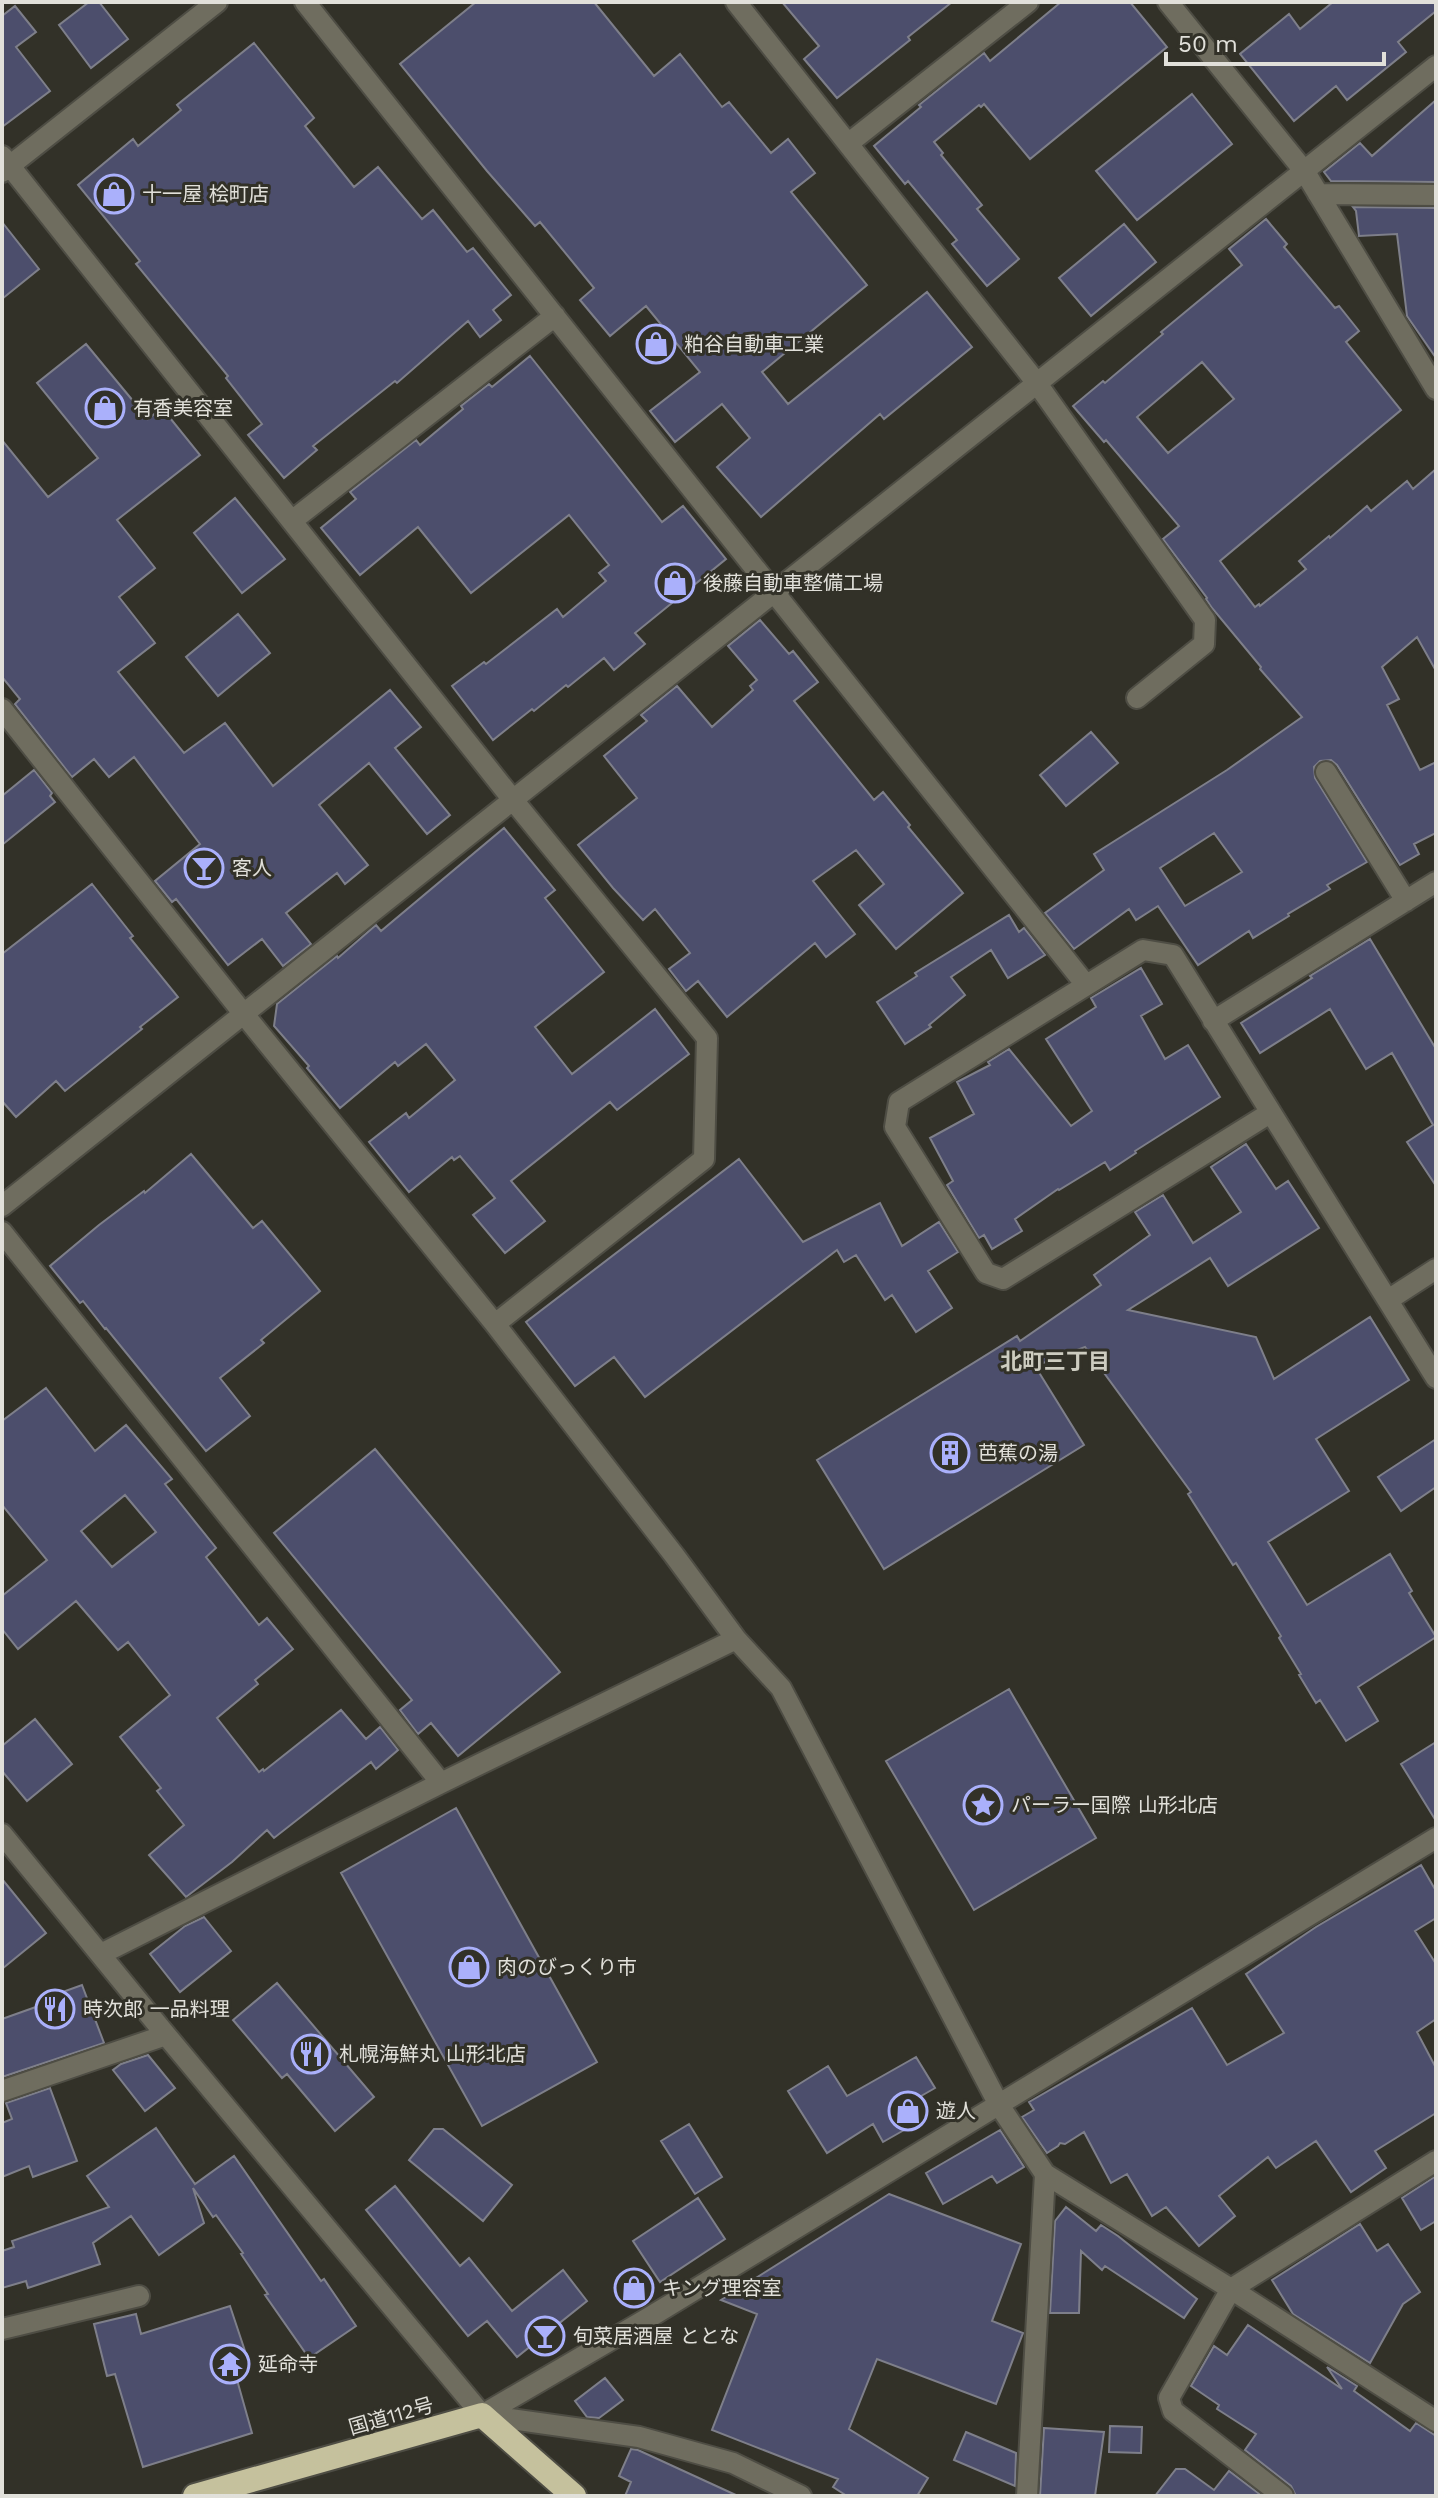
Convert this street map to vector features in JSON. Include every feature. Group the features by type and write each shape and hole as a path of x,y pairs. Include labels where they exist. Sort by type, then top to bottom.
{"highway":[{"name":"国道112号","path":"195,2496 482,2415"},
{"path":"482,2415 574,2496"}],"street":[{"path":"217,2 5,165 707,1038 704,1159 495,1324"},
{"path":"305,2 1086,985"},
{"path":"736,2 1036,382 1205,620 1204,644 1137,698"},
{"path":"849,143 1028,2"},
{"path":"1168,2 1305,172 1436,389"},
{"path":"2,1206 1436,66"},
{"path":"1318,194 1436,195"},
{"path":"293,520 555,316"},
{"path":"2,709 495,1324 736,1639 781,1688 999,2105 1045,2174 1436,2421"},
{"path":"1326,772 1406,901"},
{"path":"1213,1021 1436,882"},
{"path":"1270,1113 1003,1279 986,1273 895,1127 899,1102 1086,985 1143,950 1173,955 1436,1378"},
{"path":"2,1232 441,1783"},
{"path":"1388,1300 1436,1269"},
{"path":"101,1954 736,1639"},
{"path":"2,1834 482,2415 639,2437 733,2463 801,2496"},
{"path":"482,2415 645,2320 1436,1838"},
{"path":"2,2091 166,2035"},
{"path":"1283,2496 1173,2411 1169,2398 1231,2289 1436,2161"},
{"path":"1027,2496 1045,2174"},
{"path":"2,2329 139,2296"}],"building":[{"path":"89,2 99,2 128,39 91,68 59,25"},
{"path":"476,2 594,2 654,76 680,54 722,107 729,102 771,153 788,139 815,173 791,192 867,285 762,372 788,404 927,292 972,347 884,419 880,414 761,517 717,467 750,438 722,404 675,442 650,411 700,372 646,306 610,336 580,300 594,288 540,222 535,226 487,171 400,64"},
{"path":"782,2 952,2 837,98 804,59 819,46"},
{"path":"1061,2 1130,2 1167,47 1030,159 984,104 934,142 982,205 977,209 1019,259 987,286 952,244 957,240 874,146 984,53 990,61"},
{"path":"1333,2 1436,2 1436,11 1398,42 1406,52 1347,100 1336,86 1294,121 1240,54 1289,14 1300,29"},
{"path":"15,6 36,32 16,47 50,91 2,127 2,16"},
{"path":"254,43 314,118 305,126 354,187 378,167 422,219 433,210 467,252 473,248 511,295 493,310 501,320 480,337 468,321 397,383 395,381 313,446 317,450 284,478 248,435 262,424 226,378 228,376 136,264 140,261 78,185 133,139 138,146 181,110 177,105"},
{"path":"1192,94 1232,144 1137,220 1096,171"},
{"path":"1436,100 1436,182 1331,181 1324,172 1360,143 1372,156"},
{"path":"1353,207 1436,208 1436,358 1407,316 1397,234 1359,236"},
{"path":"1266,219 1287,244 1284,247 1335,308 1339,306 1359,331 1346,342 1401,410 1220,561 1255,607 1306,569 1299,561 1367,506 1371,511 1407,481 1413,489 1436,469 1436,671 1417,637 1382,667 1399,699 1387,705 1420,770 1436,762 1436,833 1414,844 1419,854 1400,865 1337,765 1331,760 1320,761 1314,767 1315,778 1367,862 1327,885 1330,889 1253,938 1249,931 1198,965 1158,906 1136,920 1129,909 1074,949 1045,913 1104,870 1094,854 1227,770 1302,717 1212,608 1163,539 1179,526 1073,406 1103,381 1105,383 1242,265 1229,249","holes":["1202,362 1234,399 1168,453 1137,417","1214,833 1242,872 1185,906 1160,868"]},
{"path":"2,222 39,269 2,299"},
{"path":"1124,224 1156,262 1091,316 1059,278"},
{"path":"86,344 148,419 162,408 200,455 117,520 155,568 119,597 155,643 118,672 184,753 225,723 273,786 390,690 421,727 395,748 450,815 427,834 369,763 319,805 368,865 345,884 337,873 286,913 311,944 283,966 262,939 228,965 176,899 172,902 155,881 200,844 134,757 109,777 94,759 72,777 15,704 20,699 2,677 2,440 48,497 98,458 37,383"},
{"path":"530,356 662,522 683,506 726,559 635,633 645,644 614,670 604,658 493,740 452,686 557,609 563,617 606,581 599,573 609,565 569,515 471,593 418,527 360,575 321,528 356,499 350,492 416,440 420,445 463,409 461,406 489,384 492,387"},
{"path":"235,498 285,559 242,593 194,533"},
{"path":"238,614 270,653 218,696 186,657"},
{"path":"760,620 789,654 793,651 818,682 794,701 874,800 883,792 963,893 896,949 859,905 884,884 856,850 813,881 855,934 826,957 815,943 727,1017 698,981 686,991 669,969 690,953 655,909 643,920 578,845 637,798 604,756 647,721 641,715 677,686 712,727 753,690 750,686 757,680 728,646"},
{"path":"1091,732 1118,763 1066,806 1040,775"},
{"path":"34,770 52,793 50,796 55,802 2,845 2,796"},
{"path":"504,828 555,890 545,898 604,972 535,1027 572,1074 655,1009 689,1054 617,1110 610,1102 511,1181 545,1221 505,1253 473,1215 495,1198 460,1156 454,1160 452,1157 409,1192 369,1142 406,1113 409,1118 455,1080 426,1044 398,1066 395,1062 340,1108 274,1026 277,1004 376,925 381,931"},
{"path":"92,884 133,936 130,938 178,997 65,1091 56,1081 16,1117 2,1101 2,954"},
{"path":"1009,915 1019,932 1024,928 1045,955 1008,978 991,950 951,977 965,995 929,1025 931,1027 905,1044 877,1002 917,976 915,973"},
{"path":"1370,939 1436,1049 1436,1186 1407,1142 1433,1125 1392,1053 1366,1069 1330,1009 1260,1053 1241,1023"},
{"path":"1141,968 1162,1004 1141,1016 1165,1059 1188,1045 1220,1097 1110,1170 1105,1162 1058,1189 1015,1219 1022,1231 992,1249 984,1235 979,1238 947,1185 953,1181 930,1138 974,1114 957,1082 990,1065 988,1062 1009,1049 1071,1126 1092,1111 1046,1039 1096,1007 1091,998"},
{"path":"1246,1144 1276,1189 1288,1181 1319,1228 1228,1286 1210,1258 1128,1310 1256,1337 1274,1379 1370,1317 1409,1380 1316,1439 1349,1491 1268,1542 1307,1605 1390,1554 1436,1637 1358,1687 1378,1721 1346,1741 1320,1700 1316,1703 1279,1638 1281,1636 1188,1494 1191,1492 1085,1347 1035,1366 1084,1445 884,1569 817,1460 1017,1336 1020,1341 1101,1285 1094,1275 1150,1235 1135,1212 1163,1195 1193,1243 1241,1212 1211,1167"},
{"path":"191,1154 253,1228 262,1221 320,1291 261,1340 264,1343 220,1378 250,1416 206,1451 106,1328 83,1301 80,1303 50,1266"},
{"path":"739,1159 803,1242 880,1203 902,1246 939,1222 958,1252 928,1271 952,1308 916,1332 892,1295 885,1300 856,1255 844,1262 837,1250 645,1397 614,1357 575,1386 526,1322"},
{"path":"46,1388 95,1451 126,1425 172,1479 165,1484 216,1548 206,1557 259,1625 267,1618 293,1649 255,1680 258,1684 217,1718 259,1772 341,1710 366,1739 380,1727 398,1750 376,1769 371,1762 274,1838 267,1830 186,1897 149,1855 184,1825 157,1791 161,1788 120,1737 170,1695 128,1642 118,1650 76,1601 18,1649 2,1629 2,1596 47,1560 2,1505 2,1421","holes":["125,1495 156,1532 112,1567 81,1531"]},
{"path":"1436,1439 1436,1487 1401,1511 1378,1477"},
{"path":"375,1449 560,1672 458,1756 431,1723 418,1734 400,1710 412,1700 274,1533"},
{"path":"1009,1689 1096,1838 974,1910 886,1761"},
{"path":"35,1719 72,1764 27,1801 2,1771 2,1746"},
{"path":"1436,1742 1436,1821 1401,1764"},
{"name":"肉のびっくり市","path":"456,1808 597,2062 482,2126 341,1873"},
{"path":"1421,1865 1436,1891 1436,1918 1415,1931 1436,1964 1436,2019 1417,2032 1436,2068 1436,2113 1375,2151 1386,2168 1351,2192 1316,2141 1276,2168 1268,2157 1219,2196 1235,2216 1199,2246 1166,2207 1152,2216 1127,2174 1111,2183 1084,2132 1047,2153 1022,2117 1034,2110 1029,2102 1192,2008 1227,2065 1284,2033 1246,1974 1316,1927"},
{"path":"2,1879 46,1933 2,1969"},
{"path":"204,1917 231,1951 180,1992 150,1954 185,1926"},
{"path":"277,1983 374,2097 335,2131 287,2074 282,2078 233,2020"},
{"path":"82,1985 104,2043 2,2077 2,2019 47,2003 46,1998"},
{"path":"148,2055 175,2088 145,2111 113,2070"},
{"path":"916,2057 935,2088 909,2103 920,2121 883,2142 873,2124 827,2153 788,2091 828,2066 847,2096"},
{"path":"50,2088 77,2161 33,2177 29,2166 2,2177 2,2123 12,2119 6,2103"},
{"path":"689,2124 722,2177 695,2194 661,2141"},
{"path":"156,2128 195,2184 234,2156 356,2326 309,2358 265,2295 268,2294 243,2253 193,2188 204,2223 159,2255 131,2216 93,2243 100,2264 28,2288 26,2281 2,2288 2,2251 14,2247 12,2241 109,2207 87,2176"},
{"path":"434,2129 443,2129 512,2185 483,2221 409,2160"},
{"path":"1000,2130 1024,2167 997,2183 992,2176 943,2204 926,2173"},
{"path":"1436,2176 1436,2221 1421,2230 1402,2198"},
{"path":"395,2186 460,2266 469,2258 512,2311 563,2270 587,2301 517,2357 487,2321 468,2336 366,2210"},
{"path":"889,2194 1021,2244 992,2321 1023,2333 996,2404 877,2359 849,2429 928,2478 917,2496 847,2496 833,2487 838,2479 712,2430 757,2314 721,2300"},
{"path":"698,2198 725,2239 660,2282 633,2241"},
{"path":"1066,2207 1096,2231 1101,2225 1118,2236 1197,2299 1184,2318 1105,2266 1102,2270 1081,2251 1079,2313 1050,2313 1055,2221"},
{"path":"1360,2224 1377,2251 1388,2244 1420,2292 1403,2304 1370,2363 1293,2314 1272,2280"},
{"path":"230,2306 245,2351 230,2355 252,2433 143,2467 115,2374 107,2376 94,2324 136,2314 141,2334"},
{"path":"1248,2325 1342,2389 1327,2367 1357,2386 1354,2391 1410,2431 1416,2423 1436,2436 1436,2496 1296,2496 1291,2486 1245,2450 1256,2434 1217,2409 1219,2405 1191,2386 1214,2346 1227,2355"},
{"path":"605,2378 623,2400 599,2418 587,2417 575,2401"},
{"path":"1110,2426 1142,2427 1141,2453 1109,2452"},
{"path":"1044,2428 1104,2432 1095,2496 1040,2496"},
{"path":"966,2432 1016,2453 1015,2486 954,2460"},
{"path":"631,2449 738,2496 625,2496 631,2482 619,2476"},
{"path":"1176,2469 1185,2469 1214,2490 1229,2471 1262,2496 1155,2496"}],"place":[{"name":"十一屋 桧町店","path":"114,194"},
{"name":"粕谷自動車工業","path":"656,344"},
{"name":"有香美容室","path":"105,408"},
{"name":"後藤自動車整備工場","path":"675,583"},
{"name":"客人","path":"204,868"},
{"name":"芭蕉の湯","path":"950,1453"},
{"name":"パーラー国際 山形北店","path":"983,1805"},
{"name":"肉のびっくり市","path":"469,1967"},
{"name":"時次郎 一品料理","path":"55,2009"},
{"name":"札幌海鮮丸 山形北店","path":"311,2054"},
{"name":"遊人","path":"908,2111"},
{"name":"キング理容室","path":"634,2288"},
{"name":"旬菜居酒屋 ととな","path":"545,2336"},
{"name":"延命寺","path":"230,2364"}],"district":[{"name":"北町三丁目","path":"1055,1361"}]}
